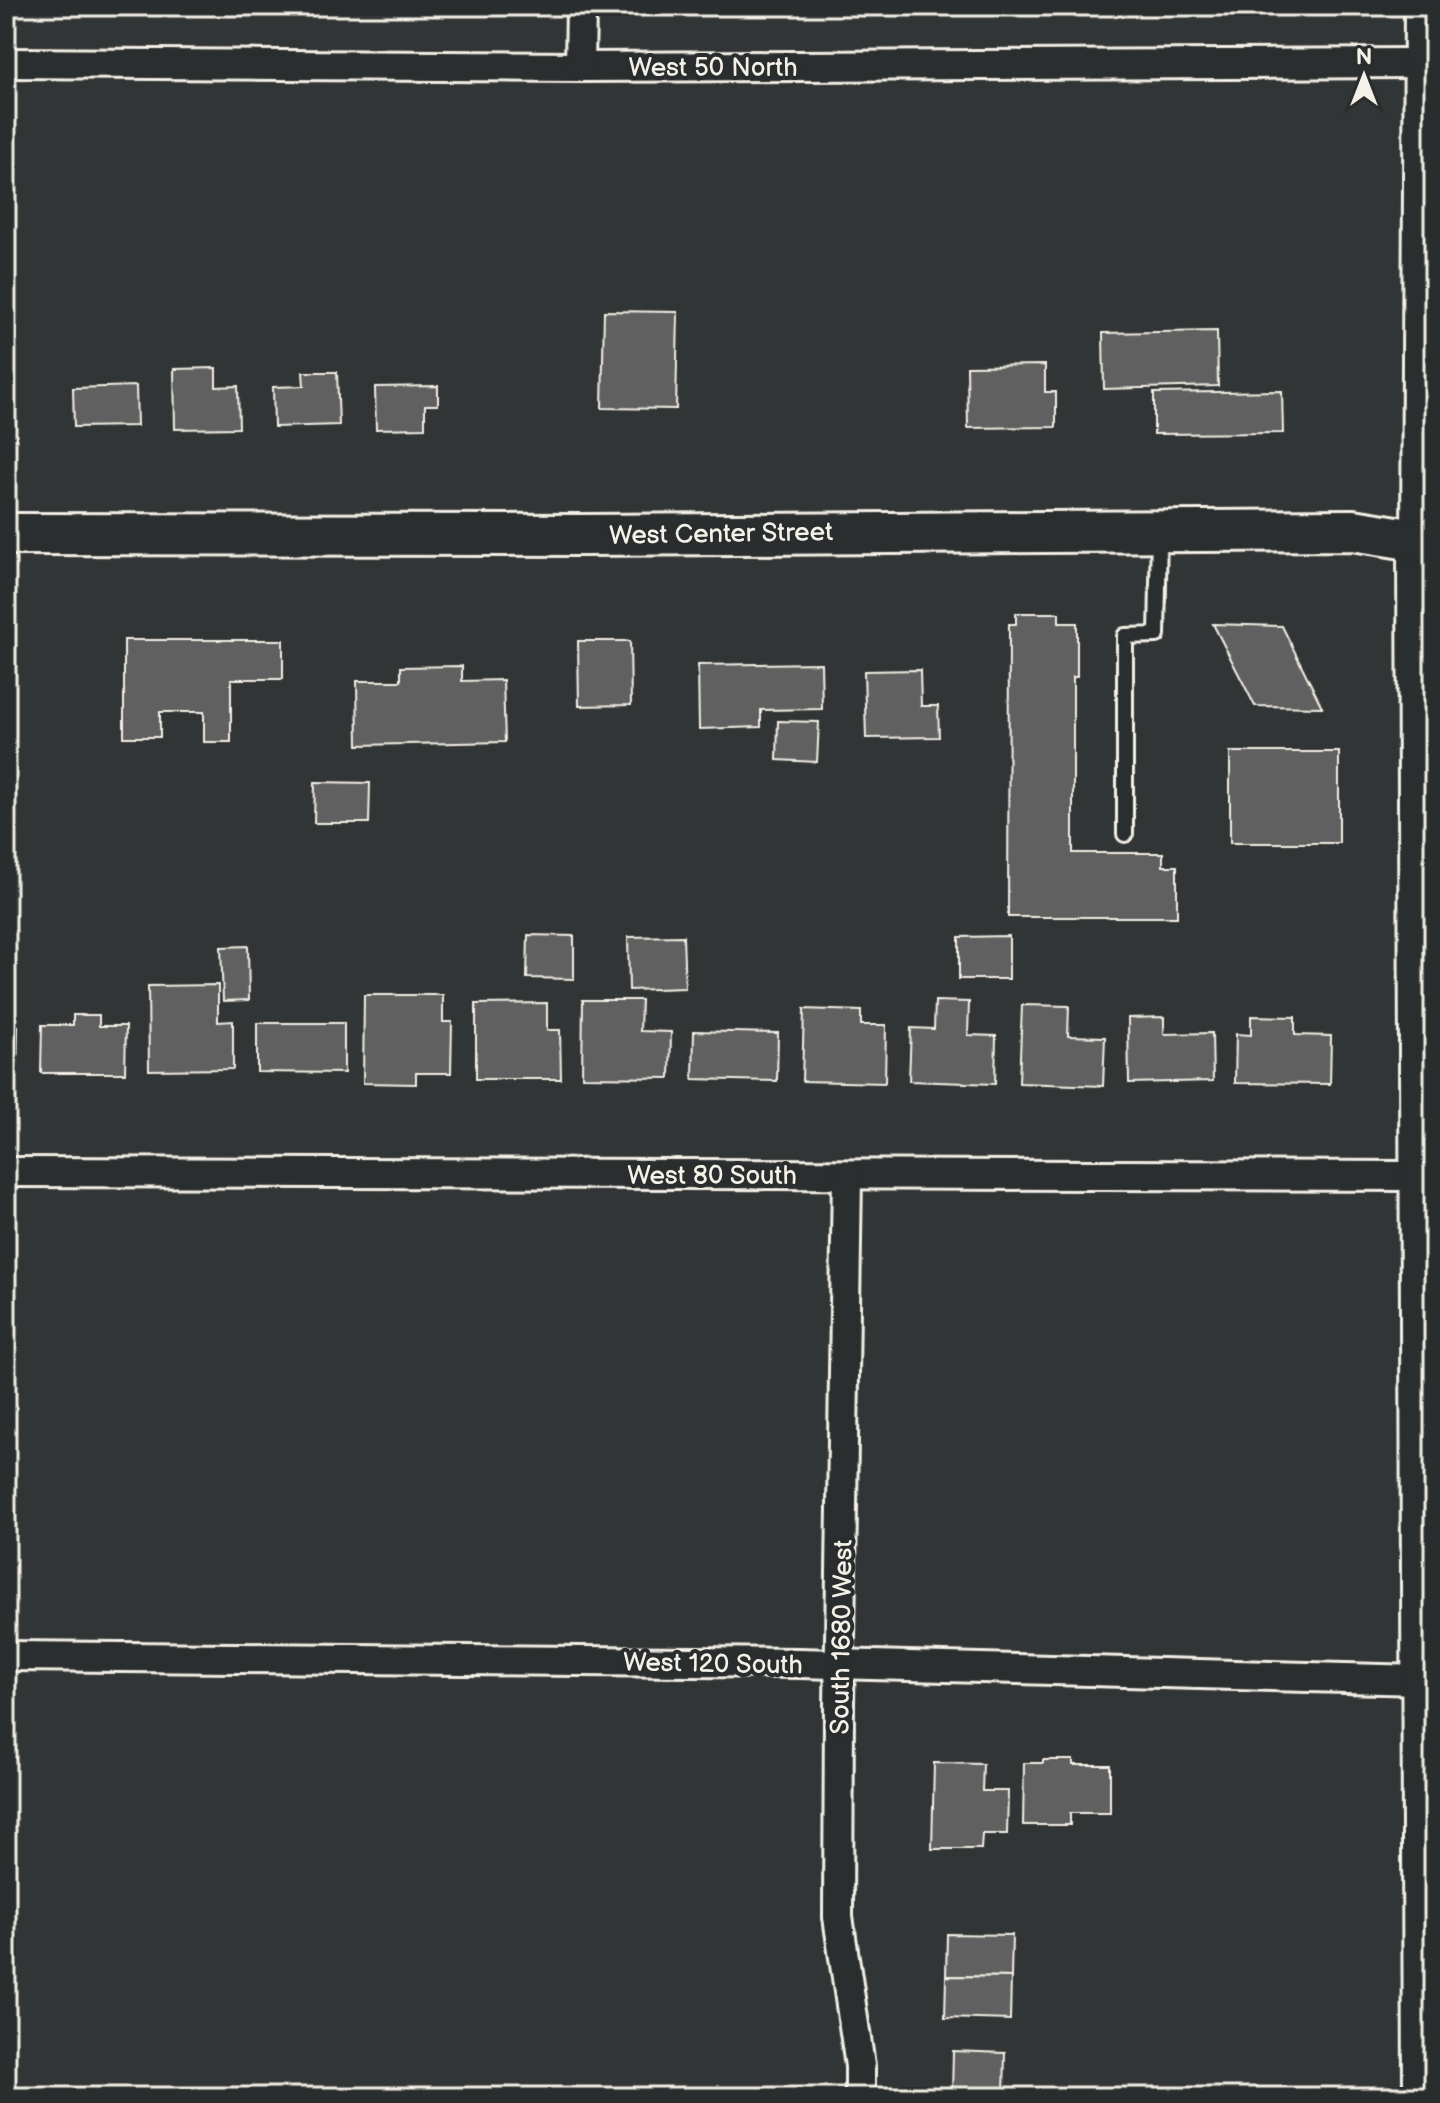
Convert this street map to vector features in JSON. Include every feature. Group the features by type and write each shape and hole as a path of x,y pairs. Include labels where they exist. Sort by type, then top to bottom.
{"main road":[{"name":"West Center Street","path":"6,534 583,535 1353,530 1425,542"}],"street":[{"path":"580,67 581,6"},
{"path":"1419,6 1419,63 1426,153 1426,1058 1417,1176 1427,1579 1420,1680 1426,2094"},
{"name":"West 50 North","path":"6,63 580,67 1419,63"},
{"name":"West 80 South","path":"6,1172 1417,1176"},
{"name":"South 1680 West","path":"847,1175 838,1917 860,2066 860,2097"},
{"name":"West 120 South","path":"6,1656 840,1665 1420,1680"}],"lane":[{"path":"1125,834 1125,636 1157,635 1159,532"}],"building":[{"path":"604,311 678,312 676,409 602,408"},
{"path":"1217,331 1218,386 1104,389 1103,333"},
{"path":"1045,365 1045,392 1056,392 1056,427 968,428 967,366"},
{"path":"216,368 216,387 238,386 239,428 175,429 174,369"},
{"path":"303,372 337,372 339,425 274,427 273,387 304,386"},
{"path":"136,386 137,426 74,427 73,388"},
{"path":"438,386 438,405 425,405 425,428 376,429 375,387"},
{"path":"1282,391 1283,433 1154,434 1154,393"},
{"path":"1016,613 1059,613 1059,623 1077,623 1077,677 1073,677 1073,853 1163,853 1163,866 1177,866 1177,917 1008,917 1009,624 1016,624"},
{"path":"1213,624 1282,626 1322,707 1255,706"},
{"path":"124,640 283,640 283,679 231,679 231,742 204,742 204,712 160,712 160,737 124,737"},
{"path":"578,641 630,641 631,705 579,706"},
{"path":"821,663 822,709 761,710 761,727 699,729 698,665"},
{"path":"462,666 462,681 503,680 505,742 358,745 357,681 401,681 401,667"},
{"path":"920,670 921,706 938,706 939,737 866,738 864,671"},
{"path":"778,721 819,722 817,762 777,760"},
{"path":"1230,752 1339,752 1339,843 1230,843"},
{"path":"315,782 370,783 369,823 314,823"},
{"path":"528,935 574,936 574,979 527,978"},
{"path":"683,936 685,988 629,990 628,937"},
{"path":"1009,936 1009,979 959,979 959,937"},
{"path":"248,946 249,1000 223,1001 221,947"},
{"path":"218,985 218,1022 233,1021 233,1069 149,1070 148,986"},
{"path":"364,995 443,995 443,1022 452,1022 451,1073 416,1073 416,1084 363,1083"},
{"path":"583,1000 641,1000 640,1031 671,1032 670,1078 582,1077"},
{"path":"935,1001 969,1002 968,1035 996,1036 995,1084 909,1081 911,1028 934,1029"},
{"path":"547,1003 547,1030 560,1030 561,1079 476,1079 476,1004"},
{"path":"1022,1005 1069,1006 1068,1036 1105,1037 1103,1086 1019,1083"},
{"path":"804,1009 861,1011 861,1025 886,1025 885,1083 802,1081"},
{"path":"73,1015 99,1015 99,1026 126,1026 125,1073 41,1073 42,1025 73,1025"},
{"path":"1251,1016 1295,1017 1295,1035 1331,1036 1330,1084 1235,1083 1236,1034 1251,1035"},
{"path":"1164,1017 1164,1034 1212,1033 1213,1081 1129,1083 1128,1018"},
{"path":"257,1023 344,1023 344,1073 257,1072"},
{"path":"6,1026 18,1026 17,1072 6,1072"},
{"path":"694,1031 778,1033 777,1081 693,1079"},
{"path":"1043,1760 1073,1760 1073,1765 1110,1765 1110,1813 1070,1813 1070,1825 1023,1825 1024,1763 1043,1763"},
{"path":"934,1763 983,1764 982,1791 1008,1791 1007,1834 982,1834 981,1849 932,1849"},
{"path":"947,1934 1012,1935 1011,1977 946,1976"},
{"path":"946,1976 1011,1977 1010,2020 945,2018"},
{"path":"953,2051 1005,2053 1004,2095 952,2094"},
{"path":"952,2094 1004,2095 1004,2097 951,2097"}]}
